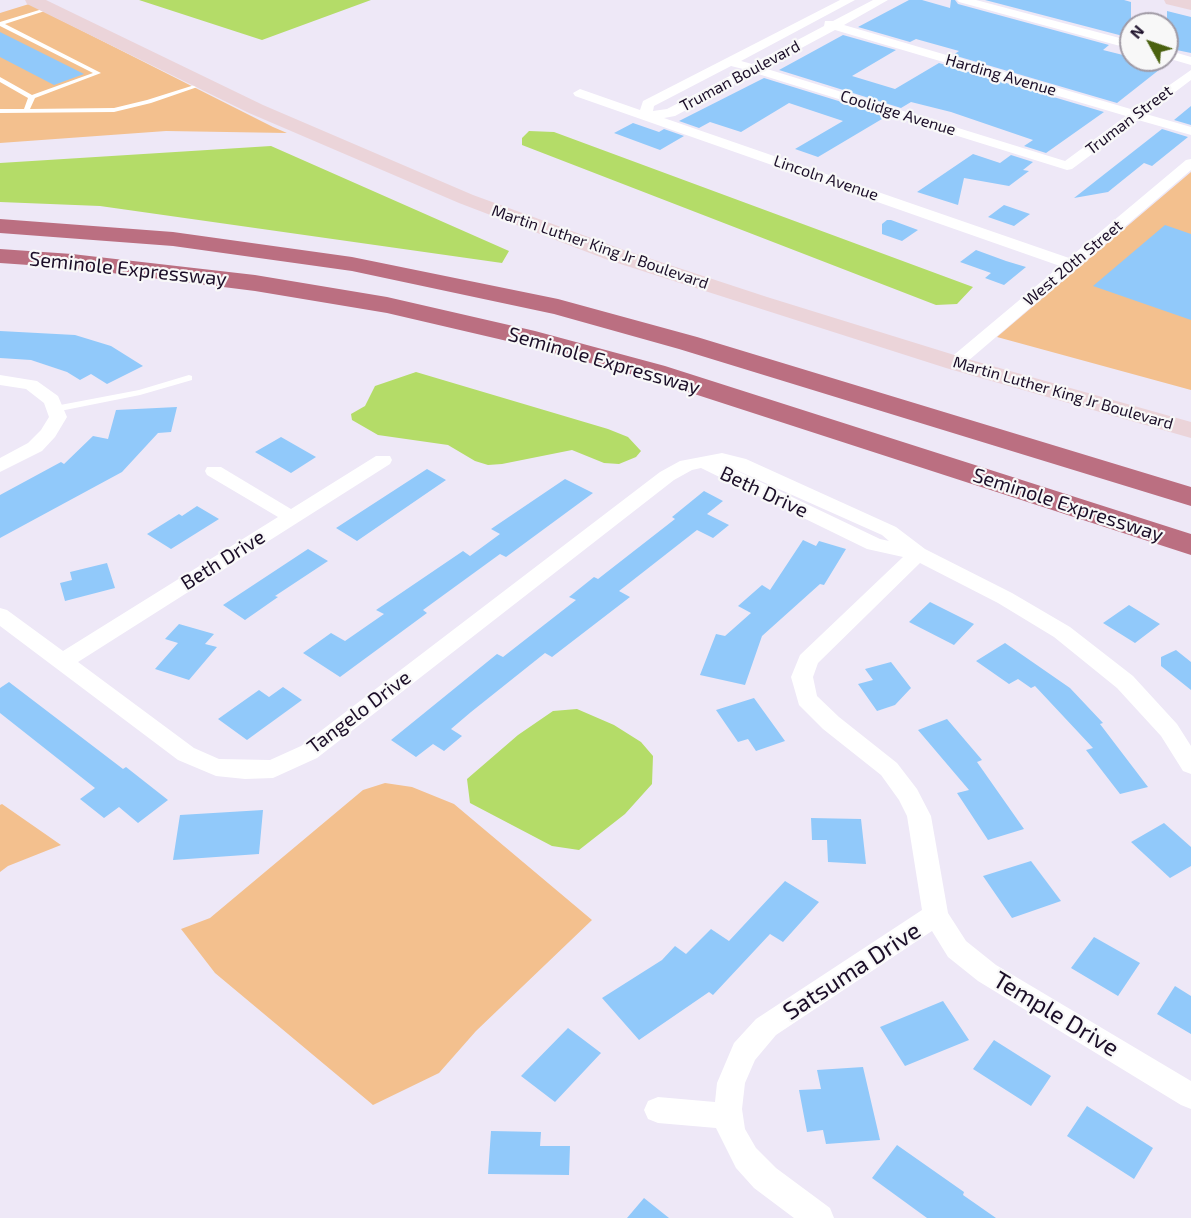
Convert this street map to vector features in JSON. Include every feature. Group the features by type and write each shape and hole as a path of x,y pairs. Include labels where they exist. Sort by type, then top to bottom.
{"highway":[{"name":"Seminole Expressway","path":"0,226 173,239 352,264 558,307 699,346 1191,497"},
{"name":"Seminole Expressway","path":"0,256 72,261 255,283 387,306 526,337 655,372 1191,545"}],"main road":[{"path":"1172,0 1191,5"},
{"name":"Martin Luther King Jr Boulevard","path":"50,3 216,79 588,226 963,355 1191,430"},
{"name":"Martin Luther King Jr Boulevard","path":"963,355 1191,408"}],"street":[{"name":"Truman Boulevard","path":"849,0 648,104 646,116 670,113 882,0"},
{"path":"963,0 1119,42"},
{"name":"Harding Avenue","path":"811,19 1191,131"},
{"name":"Coolidge Avenue","path":"729,61 1067,166"},
{"name":"Truman Street","path":"1067,166 1191,74"},
{"name":"Lincoln Avenue","path":"580,93 1071,264"},
{"name":"West 20th Street","path":"963,355 1191,163"},
{"path":"0,380 31,386 52,399 58,417 50,433 35,447 0,466"},
{"name":"Beth Drive","path":"63,661 383,460"},
{"name":"Beth Drive","path":"700,461 874,544 918,554 1005,598 1062,632 1125,682 1169,730 1191,765"},
{"name":"Tangelo Drive","path":"0,615 186,754 216,767 245,770 273,769 309,752 667,476 700,461"},
{"path":"214,471 291,517"},
{"name":"Satsuma Drive","path":"819,1218 765,1178 746,1158 731,1132 729,1116 731,1083 744,1052 766,1027 936,915 919,816 909,795 889,769 831,723 807,699 802,677 808,660 918,554"},
{"name":"Temple Drive","path":"936,915 957,949 987,973 1191,1096"},
{"path":"658,1110 729,1116"}],"lane":[{"path":"0,24 50,3"},
{"path":"0,24 98,73 32,97 26,111"},
{"path":"0,111 114,110 149,102 216,79"},
{"path":"0,80 32,97"},
{"path":"55,409 140,392 189,378"}],"shaded area":[{"path":"139,0 371,0 262,40"},
{"path":"29,4 287,133 166,131 0,143 0,13"},
{"path":"529,131 554,132 973,287 957,304 936,305 522,145 522,138"},
{"path":"271,146 509,251 502,263 100,206 0,202 0,163"},
{"path":"1191,172 1191,390 997,337"},
{"path":"416,372 608,429 628,437 641,451 636,457 619,464 604,463 572,450 488,465 475,461 448,445 378,435 352,420 351,414 365,406 375,386"},
{"path":"577,709 614,725 641,742 653,756 652,784 625,814 579,850 552,846 470,803 467,779 518,735 553,711"},
{"path":"385,783 412,787 454,804 592,920 476,1031 439,1073 373,1105 215,973 181,929 210,918 363,790"},
{"path":"2,804 61,845 8,866 0,872 0,805"}],"building":[{"path":"909,0 922,0 950,8 951,0 955,0 958,4 1109,45 1103,50 1119,54 1119,72 1156,72 1117,103 953,55 959,51 916,39 910,42 858,27"},
{"path":"985,0 1124,0 1131,2 1131,12 1119,12 1119,35"},
{"path":"1179,14 1191,17 1191,53 1179,50"},
{"path":"0,32 84,74 54,85 0,57"},
{"path":"843,35 896,50 852,76 895,89 939,63 1104,112 1046,153 1024,146 1033,140 951,112 911,102 901,108 779,70"},
{"path":"764,78 887,116 818,157 795,149 843,121 789,103 741,132 710,122 699,128 679,121"},
{"path":"1191,106 1191,125 1174,120"},
{"path":"633,123 659,132 664,129 684,136 660,150 614,133"},
{"path":"1162,129 1188,137 1152,166 1144,163 1108,192 1074,198"},
{"path":"973,154 1000,163 1011,155 1033,162 1023,170 1029,171 1009,186 964,178 958,205 917,192"},
{"path":"1004,205 1030,214 1014,226 988,217"},
{"path":"887,220 918,230 902,241 882,234 882,224"},
{"path":"1165,225 1191,234 1191,320 1093,286"},
{"path":"976,250 1026,267 1004,285 985,278 991,273 960,262"},
{"path":"0,331 75,335 111,346 143,366 107,384 91,374 80,380 67,372 31,360 0,358"},
{"path":"177,407 171,432 158,433 122,472 0,538 0,495 61,462 64,464 93,436 108,439 116,410"},
{"path":"281,437 316,457 291,473 255,452"},
{"path":"427,469 446,480 357,541 336,528"},
{"path":"565,479 593,493 506,557 500,554 423,610 427,613 340,677 303,653 331,633 345,641 384,614 376,610 463,551 470,556 500,534 491,529"},
{"path":"704,491 723,501 707,514 729,525 713,538 697,530 619,591 630,597 552,657 545,653 471,712 451,729 462,736 444,751 433,744 416,757 391,740 497,654 503,657 576,600 569,597 594,577 598,579 675,519 672,517"},
{"path":"197,506 219,519 171,549 147,534 179,514 182,516"},
{"path":"803,540 816,546 819,541 846,549 824,585 820,584 762,636 745,685 700,675 716,634 725,636 751,613 738,606 762,585 770,590"},
{"path":"308,549 328,561 275,596 278,597 245,620 223,605"},
{"path":"107,563 115,588 65,601 60,583 72,580 70,572"},
{"path":"930,602 974,624 954,645 909,622"},
{"path":"1129,605 1160,624 1135,643 1103,623"},
{"path":"179,624 214,634 205,644 217,647 189,680 155,669 178,643 165,639"},
{"path":"1005,643 1070,688 1103,723 1100,724 1148,787 1120,794 1086,750 1093,748 1035,686 1031,688 1018,679 1009,684 976,661"},
{"path":"1176,650 1191,662 1191,690 1161,666 1161,657"},
{"path":"891,662 911,688 895,705 877,711 858,684 873,680 865,669"},
{"path":"9,682 123,769 126,767 168,800 138,823 119,807 104,818 80,799 95,788 0,713 0,688"},
{"path":"283,687 302,700 247,740 218,719 259,690 269,697"},
{"path":"754,698 785,741 756,751 748,739 738,742 716,710"},
{"path":"947,719 982,760 977,762 1024,829 988,840 957,793 969,790 918,730"},
{"path":"263,810 259,854 173,860 180,815"},
{"path":"811,818 861,819 866,864 828,862 827,840 812,840"},
{"path":"1164,823 1191,847 1191,866 1170,878 1131,842"},
{"path":"1031,861 1061,901 1012,918 983,876"},
{"path":"785,881 819,902 783,942 770,934 713,995 709,992 639,1040 602,998 662,960 675,946 686,954 711,929 729,941"},
{"path":"1094,937 1140,963 1118,996 1071,968"},
{"path":"1175,986 1191,996 1191,1034 1157,1014"},
{"path":"943,1001 969,1040 905,1066 880,1027"},
{"path":"568,1028 601,1053 555,1102 521,1076"},
{"path":"994,1040 1051,1076 1031,1106 973,1069"},
{"path":"863,1067 880,1140 826,1144 823,1130 807,1132 799,1090 821,1089 817,1070"},
{"path":"1087,1106 1153,1148 1134,1179 1067,1136"},
{"path":"491,1131 541,1132 540,1146 570,1146 569,1175 488,1174"},
{"path":"897,1145 964,1192 963,1195 996,1218 927,1218 872,1178"},
{"path":"644,1198 669,1218 627,1218"}]}
